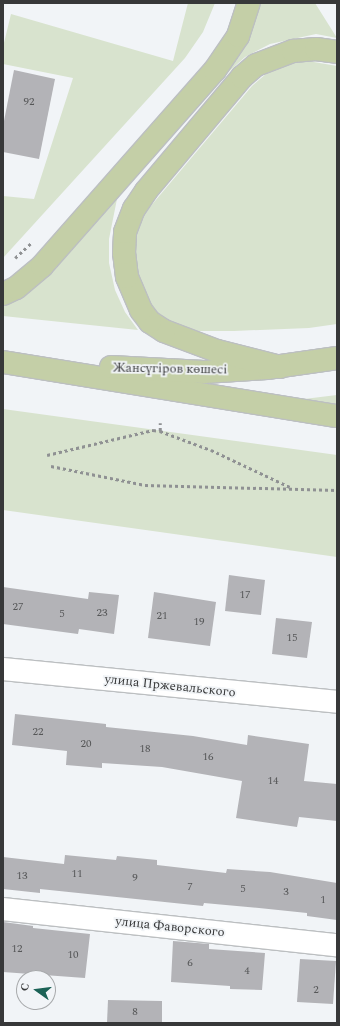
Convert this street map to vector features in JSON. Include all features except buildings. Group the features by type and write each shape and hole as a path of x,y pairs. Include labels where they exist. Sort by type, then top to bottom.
{"main road":[{"path":"3,294 16,288 42,266 215,70 238,36 249,3"},
{"path":"280,367 216,351 164,331 150,322 141,310 126,277 124,253 125,232 134,209 146,191 242,78 256,65 293,51 316,48 337,52"},
{"name":"Жансүгіров көшесі","path":"3,362 204,372 280,367 337,358"},
{"path":"3,362 337,416"}],"street":[{"name":"улица Пржевальского","path":"3,669 337,702"},
{"name":"улица Фаворского","path":"3,909 337,945"}],"path":[{"path":"9,264 37,237"},
{"path":"160,423 160,431"},
{"path":"47,455 153,430 160,431 211,450 292,488"},
{"path":"51,466 145,485 195,488 292,488 337,490"}],"green space":[{"path":"188,3 215,3 203,32 185,58 3,258 3,196 34,199 73,78 3,64 3,47 11,14 173,61"},
{"path":"258,3 315,3 337,38 316,34 270,44 245,57 199,99"},
{"path":"308,61 337,66 337,324 309,328 234,331 198,331 180,328 151,308 134,269 136,231 144,214 252,86 267,73 287,64"},
{"path":"117,199 109,239 109,263 115,290 125,312 138,330 3,316 3,306 41,281"},
{"path":"337,395 337,405 304,399"},
{"path":"3,409 337,455 337,557 3,510"}]}
